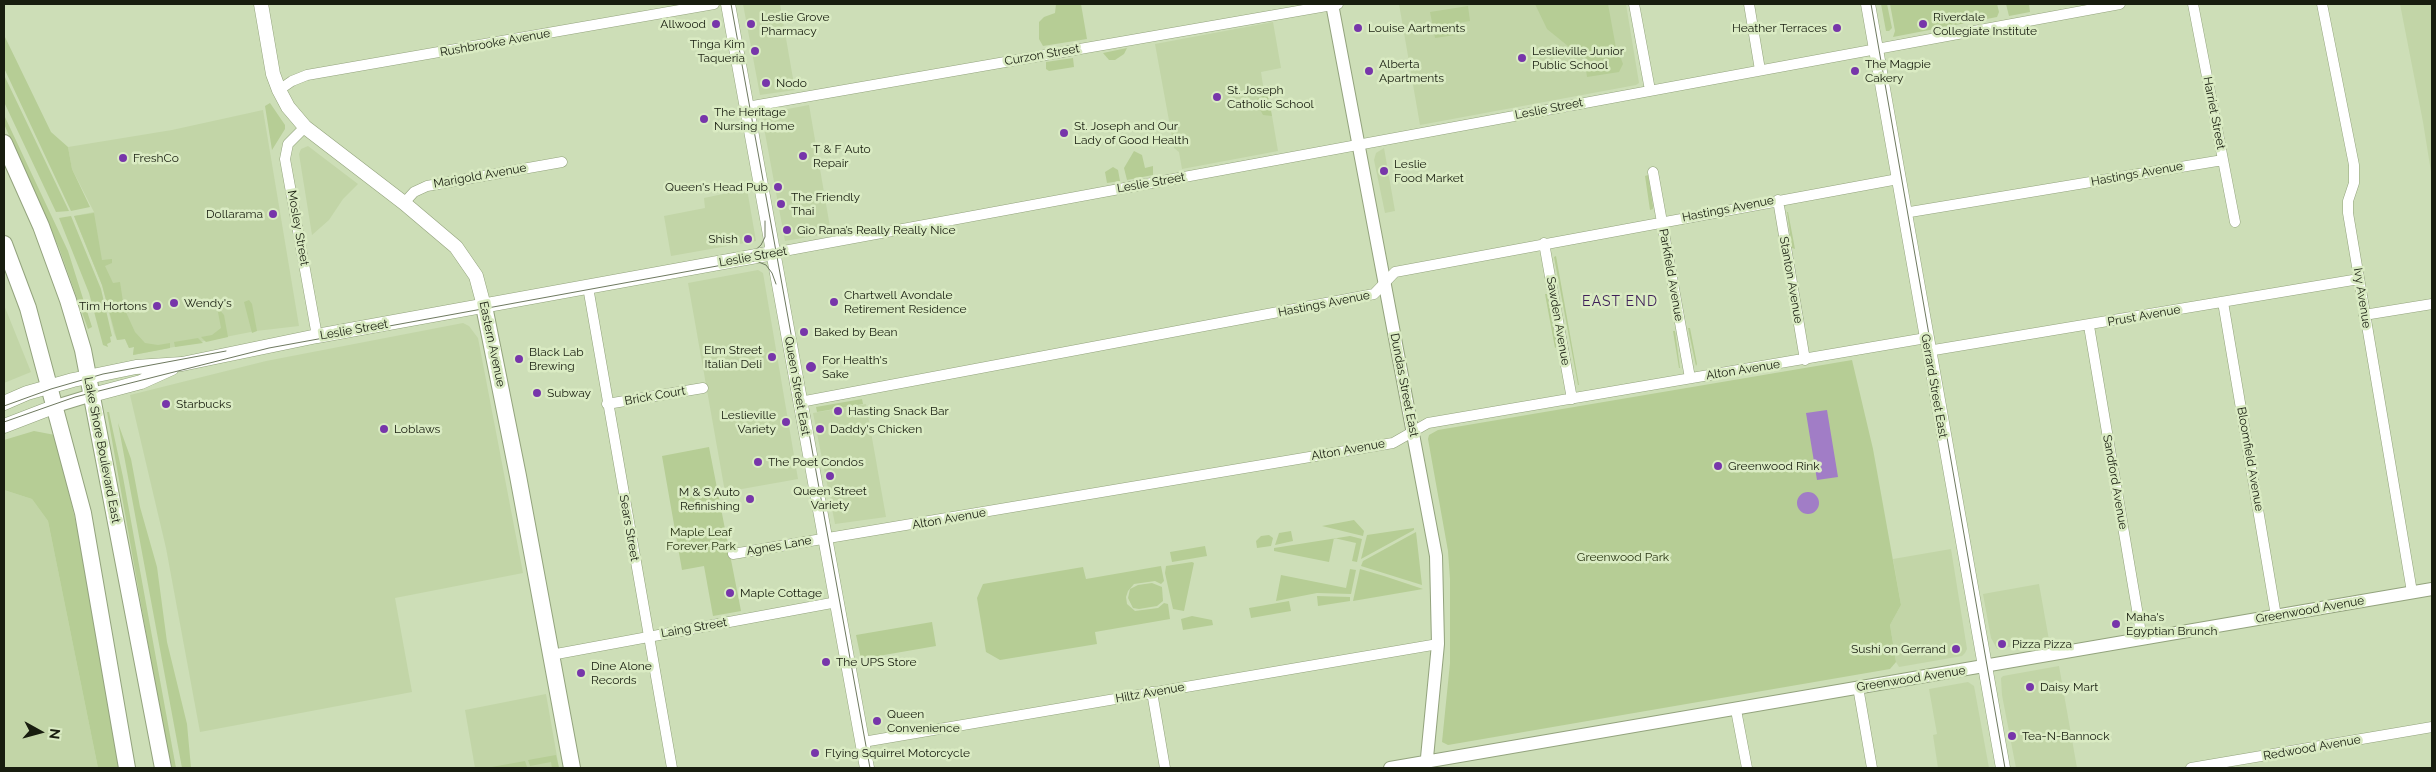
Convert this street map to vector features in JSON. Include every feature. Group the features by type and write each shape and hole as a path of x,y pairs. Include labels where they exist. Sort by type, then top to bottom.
{"main road":[{"name":"Eastern Avenue","path":"261,4 272,67 279,90 288,107 305,127 404,203 456,247 476,276 484,306 572,768"},
{"name":"Queen Street East","path":"728,4 868,768"},
{"name":"Gerrard Street East","path":"1868,4 2002,768"},
{"name":"Lake Shore Boulevard East","path":"4,143 41,226 68,300 88,377 163,768"},
{"path":"4,244 28,308 56,406 83,513 127,768"},
{"name":"Leslie Street","path":"4,403 50,387 136,367 182,364 317,336 773,253"},
{"name":"Leslie Street","path":"92,395 141,382 182,364"},
{"name":"Leslie Street","path":"4,426 56,406"}],"street":[{"name":"Rushbrooke Avenue","path":"279,90 292,81 307,75 714,4"},
{"name":"Curzon Street","path":"747,108 1334,4"},
{"name":"Dundas Street East","path":"1334,4 1358,145 1436,556 1438,644 1426,765"},
{"path":"1634,4 1650,90"},
{"path":"1749,4 1760,70"},
{"name":"Leslie Street","path":"773,253 2120,4"},
{"name":"Harriet Street","path":"2193,4 2235,222"},
{"name":"Ivy Avenue","path":"2322,4 2354,165 2354,183 2348,201 2348,213 2412,592"},
{"name":"Mosley Street","path":"305,127 288,144 285,159 317,336"},
{"name":"Hastings Avenue","path":"1904,213 2223,160"},
{"name":"Marigold Avenue","path":"404,203 414,192 427,186 562,162"},
{"name":"Parkfield Avenue","path":"1653,172 1690,378"},
{"name":"Hastings Avenue","path":"800,402 1371,295 1396,272 1898,178"},
{"name":"Stanton Avenue","path":"1778,200 1805,360"},
{"name":"Sawden Avenue","path":"1544,243 1572,399"},
{"name":"Prust Avenue","path":"1927,345 2088,326 2359,279"},
{"name":"Sears Street","path":"588,287 672,768"},
{"name":"Bloomfield Avenue","path":"2223,302 2276,616"},
{"path":"2364,315 2432,304"},
{"name":"Sandford Avenue","path":"2088,326 2142,639"},
{"name":"Alton Avenue","path":"825,539 1393,443 1428,423 1805,360 1927,345"},
{"name":"Brick Court","path":"607,404 703,388"},
{"name":"Leslie Street","path":"56,406 92,395"},
{"name":"Agnes Lane","path":"733,554 825,539"},
{"name":"Greenwood Avenue","path":"1390,768 1426,765 1858,687 2432,589"},
{"name":"Laing Street","path":"551,655 837,602"},
{"name":"Hiltz Avenue","path":"863,742 1438,644"},
{"path":"1858,687 1872,768"},
{"path":"1152,692 1165,768"},
{"path":"1736,710 1747,768"},
{"name":"Redwood Avenue","path":"2191,768 2432,727"}],"shaded area":[{"path":"743,4 780,4 795,90 760,95"},
{"name":"Leslieville Junior Public School","path":"1399,4 1626,4 1639,83 1420,125"},
{"path":"2400,4 2432,4 2432,178 2423,122"},
{"name":"St. Joseph Catholic School","path":"1273,22 1281,68 1261,72 1264,92 1268,92 1278,151 1182,169 1179,152 1174,148 1155,44"},
{"path":"809,105 831,233 785,241 762,117 766,113"},
{"path":"263,110 299,326 256,331 133,355 134,347 129,348 125,339 117,340 114,333 102,285 74,216 94,212 72,169 68,147 172,130"},
{"path":"308,146 358,184 343,199 329,220 312,235 299,154 301,149"},
{"path":"1384,148 1395,211 1385,213 1374,160 1376,153"},
{"path":"747,189 756,241 671,256 664,216 705,208 704,198"},
{"path":"758,270 763,273 798,479 725,492 688,283"},
{"path":"4,305 31,372 4,383"},
{"path":"463,323 469,326 478,338 523,573 395,598 412,692 200,732 166,548 130,395 266,361"},
{"path":"866,404 886,517 835,524 813,413"},
{"path":"1827,410 1838,477 1817,480 1806,413"},
{"path":"4,490 32,499 48,521 98,768 4,768"},
{"path":"1808,492 1816,495 1819,503 1816,511 1808,514 1800,511 1797,503 1800,495"},
{"path":"1951,549 1967,649 1962,656 1899,667 1896,662 1890,625 1901,605 1893,559"},
{"path":"2039,584 2049,640 1997,649 1991,638 1983,594"},
{"path":"2059,666 2077,768 2016,768 2002,695 2001,678 2003,676"},
{"path":"1968,682 1974,686 1989,768 1938,768 1933,735 1937,734 1929,689"},
{"path":"546,694 559,768 475,768 465,710"}],"green space":[{"path":"1056,4 1081,4 1087,39 1043,46 1039,39 1039,22 1044,17 1055,13"},
{"path":"1535,4 1608,4 1616,48 1579,55 1547,29"},
{"path":"1881,4 1887,4 1892,28 1889,31 1886,31"},
{"name":"Riverdale Collegiate Institute","path":"1890,4 1997,4 1999,12 1997,17 1893,37 1895,31"},
{"path":"2006,4 2029,4 2030,12 2009,16"},
{"path":"1468,6 1470,21 1458,23 1455,35 1435,38 1430,12"},
{"path":"4,35 51,132 68,147 72,169 90,207 71,211 4,68"},
{"path":"1127,48 1124,54 1115,60 1109,60 1103,53"},
{"path":"1614,52 1620,56 1623,64 1619,72 1587,77 1584,56"},
{"path":"1073,58 1074,67 1049,71 1046,69 1046,62"},
{"path":"4,75 69,211 56,212 4,102"},
{"path":"1267,94 1272,116 1263,115 1255,100"},
{"path":"270,103 285,125 285,129 272,150 265,106"},
{"path":"4,115 68,251 92,327 88,329 59,248 4,124"},
{"path":"1134,151 1142,155 1145,168 1153,166 1153,175 1127,180 1124,168"},
{"path":"1113,167 1118,170 1120,181 1107,183 1105,172"},
{"path":"1648,175 1653,206 1653,209 1650,210 1645,176"},
{"path":"1788,212 1795,249 1792,248"},
{"path":"94,213 102,260 112,259 112,263 105,266 113,283 120,282 124,308 135,332 145,343 158,345 170,343 170,348 133,355 134,347 129,348 125,339 117,340 102,285 74,216"},
{"path":"71,216 101,289 112,336 110,337 111,342 107,344 108,347 103,345 89,293 59,218"},
{"path":"1556,256 1579,385 1554,257"},
{"path":"1545,294 1547,294 1557,347 1555,348"},
{"path":"249,300 252,304 257,331 252,333 244,302"},
{"path":"217,307 224,315 228,337 206,342 201,337 212,335 221,328"},
{"path":"1688,328 1690,328 1696,366"},
{"path":"1673,331 1675,331 1680,368 1679,368"},
{"path":"198,338 203,343 175,347 174,342"},
{"name":"Greenwood Park","path":"1852,360 1873,449 1901,605 1890,625 1896,662 1890,669 1448,745 1442,742 1450,663 1450,579 1448,551 1428,439 1429,435 1438,430"},
{"path":"862,399 863,404 817,412 816,407"},
{"path":"107,412 109,412 123,477 176,768 170,768"},
{"path":"118,423 131,459 140,507 157,567 167,642 187,724 191,768 182,768"},
{"path":"34,431 55,435 79,536 121,768 98,768 48,521 32,499 4,490 4,440"},
{"name":"Maple Leaf Forever Park","path":"709,447 741,611 713,616 704,566 682,570 662,456"},
{"path":"1354,520 1364,531 1363,536 1322,526"},
{"path":"1414,528 1414,530 1361,559 1367,535"},
{"path":"1291,531 1293,541 1275,545 1279,533"},
{"path":"1416,532 1422,585 1361,566 1363,561"},
{"path":"1269,535 1273,538 1271,546 1257,548 1256,541 1261,536"},
{"path":"1350,536 1362,539 1357,562 1352,561 1356,543 1335,538"},
{"path":"1334,539 1329,562 1274,551 1274,548"},
{"path":"1205,546 1207,556 1172,562 1170,552"},
{"path":"1194,563 1184,611 1173,609 1165,573 1166,566"},
{"path":"1161,566 1164,581 1161,584 1155,581 1134,584 1128,591 1126,597 1127,604 1135,611 1158,608 1164,603 1168,604 1170,619 1095,632 1097,644 1000,660 986,652 977,598 983,584 1083,567 1086,579"},
{"path":"1350,569 1356,570 1351,594 1317,593 1276,601 1281,575 1346,588"},
{"path":"1360,569 1384,576 1423,589 1353,601"},
{"path":"1152,583 1162,587 1163,601 1157,606 1133,608 1128,598 1130,589 1138,585"},
{"path":"1317,596 1350,597 1350,601 1318,606"},
{"path":"1289,601 1291,611 1251,618 1249,608"},
{"path":"1192,616 1212,620 1213,625 1183,630 1181,619"},
{"path":"932,622 936,646 861,659 856,635"},
{"path":"556,755 559,768 552,768 551,762 530,766 528,760"},
{"path":"525,761 527,767 486,768"}],"tram line":[{"path":"731,4 870,768"},
{"path":"1871,4 2005,768"},
{"path":"738,257 752,253 761,245 765,237 765,221"},
{"path":"4,422 75,397 269,348 739,262 756,261 766,265 772,273 776,284"},
{"path":"4,406 51,389 103,374 226,351"}],"place":[{"name":"Allwood","path":"716,24"},
{"name":"Leslie Grove Pharmacy","path":"751,24"},
{"name":"Riverdale Collegiate Institute","path":"1923,24"},
{"name":"Louise Aartments","path":"1358,28"},
{"name":"Heather Terraces","path":"1837,28"},
{"name":"Tinga Kim Taqueria","path":"755,51"},
{"name":"Leslieville Junior Public School","path":"1522,58"},
{"name":"Alberta Apartments","path":"1369,71"},
{"name":"The Magpie Cakery","path":"1855,71"},
{"name":"Nodo","path":"766,83"},
{"name":"St. Joseph Catholic School","path":"1217,97"},
{"name":"The Heritage Nursing Home","path":"704,119"},
{"name":"St. Joseph and Our Lady of Good Health","path":"1064,133"},
{"name":"T & F Auto Repair","path":"803,156"},
{"name":"FreshCo","path":"123,158"},
{"name":"Leslie Food Market","path":"1384,171"},
{"name":"Queen's Head Pub","path":"778,187"},
{"name":"The Friendly Thai","path":"781,204"},
{"name":"Dollarama","path":"273,214"},
{"name":"Gio Rana’s Really Really Nice","path":"787,230"},
{"name":"Shish","path":"748,239"},
{"name":"Chartwell Avondale Retirement Residence","path":"834,302"},
{"name":"Wendy's","path":"174,303"},
{"name":"Tim Hortons","path":"157,306"},
{"name":"Baked by Bean","path":"804,332"},
{"name":"Elm Street Italian Deli","path":"772,357"},
{"name":"Black Lab Brewing","path":"519,359"},
{"name":"For Health's Sake","path":"811,367"},
{"name":"Subway","path":"537,393"},
{"name":"Starbucks","path":"166,404"},
{"name":"Hasting Snack Bar","path":"838,411"},
{"name":"Leslieville Variety","path":"786,422"},
{"name":"Loblaws","path":"384,429"},
{"name":"Daddy's Chicken","path":"820,429"},
{"name":"The Poet Condos","path":"758,462"},
{"name":"Greenwood Rink","path":"1718,466"},
{"name":"Queen Street Variety","path":"830,476"},
{"name":"M & S Auto Refinishing","path":"750,499"},
{"name":"Maple Cottage","path":"730,593"},
{"name":"Maha's Egyptian Brunch","path":"2116,624"},
{"name":"Pizza Pizza","path":"2002,644"},
{"name":"Sushi on Gerrand","path":"1956,649"},
{"name":"The UPS Store","path":"826,662"},
{"name":"Dine Alone Records","path":"581,673"},
{"name":"Daisy Mart","path":"2030,687"},
{"name":"Queen Convenience","path":"877,721"},
{"name":"Tea-N-Bannock","path":"2012,736"},
{"name":"Flying Squirrel Motorcycle","path":"815,753"}],"district":[{"name":"EAST END","path":"1620,302"}]}
